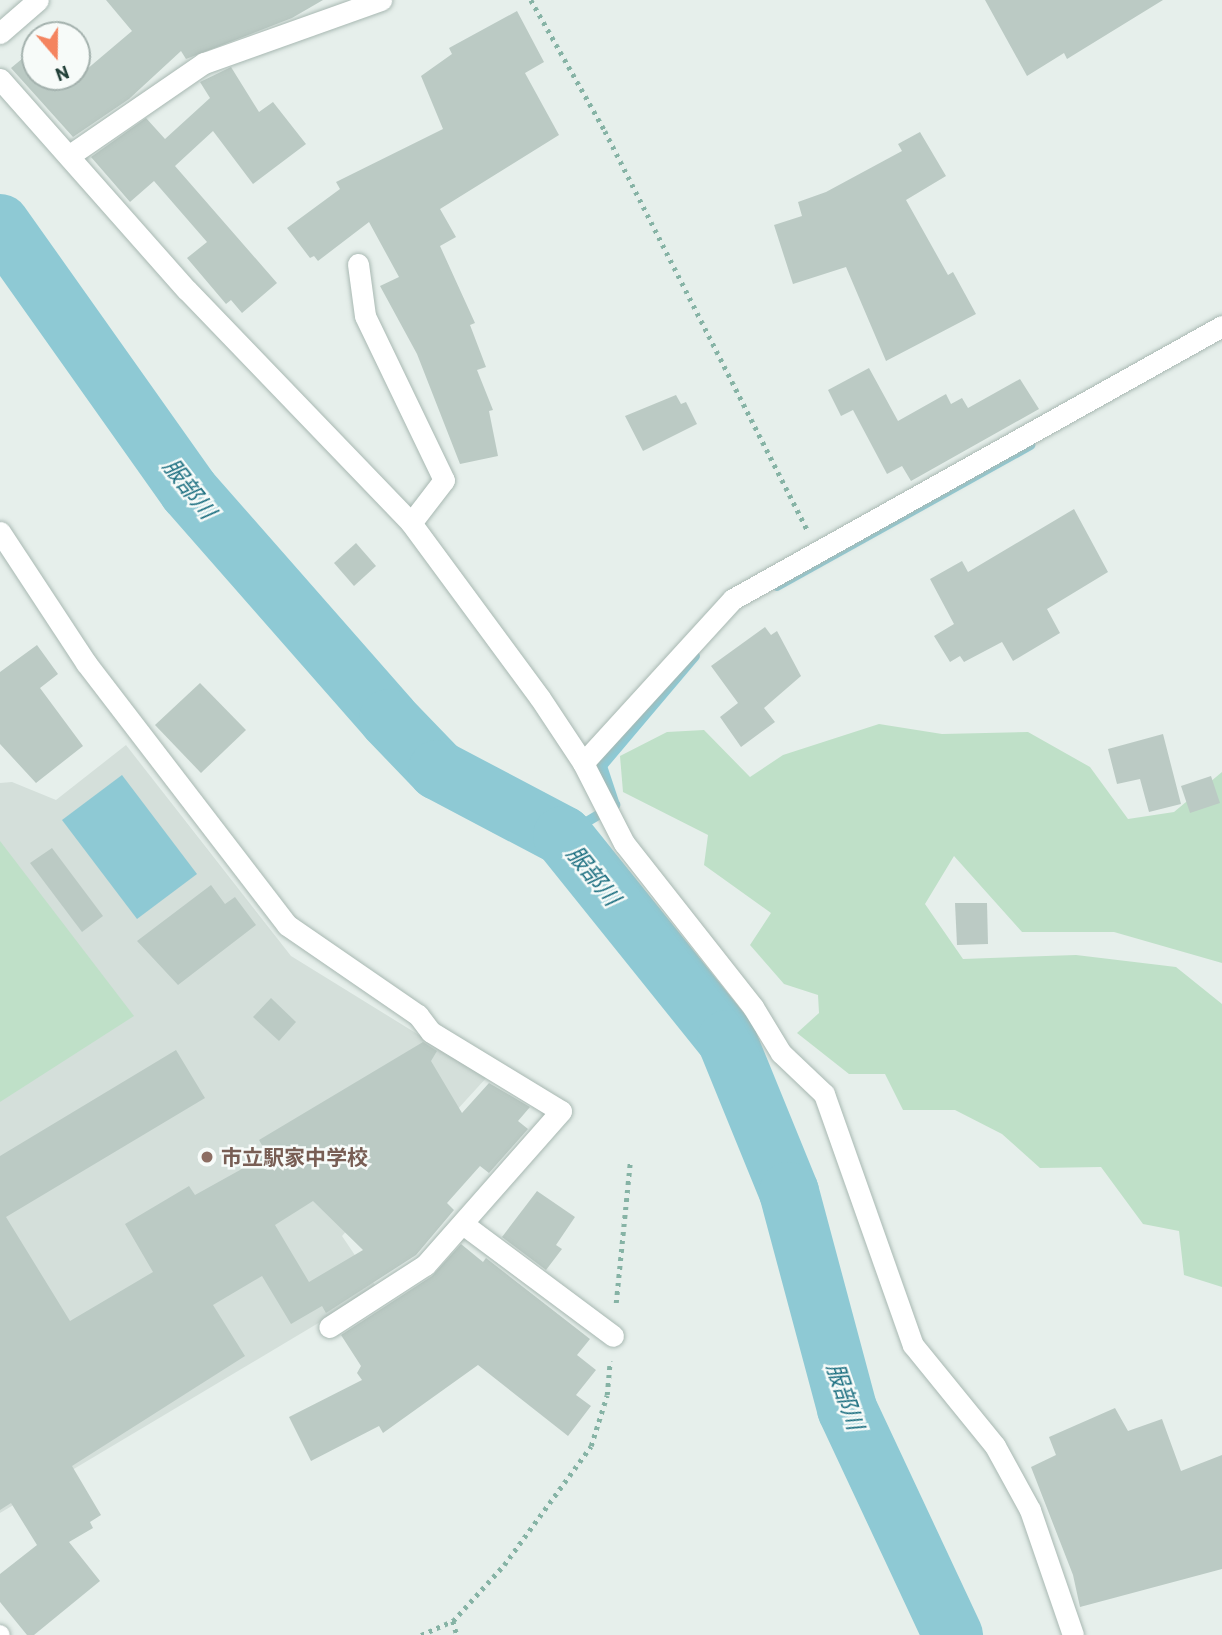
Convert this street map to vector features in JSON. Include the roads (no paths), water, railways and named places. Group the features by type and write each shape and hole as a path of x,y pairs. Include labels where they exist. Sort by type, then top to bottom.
{"street":[{"path":"0,33 38,0"},
{"path":"70,155 204,63 381,0"},
{"path":"0,79 187,290 411,523 583,763 624,843 753,1007 781,1053 824,1094 913,1345 995,1446 1030,1510 1073,1635"},
{"path":"358,264 365,316 444,480 411,523"},
{"path":"583,763 733,599 816,550 1222,326"},
{"path":"0,532 86,663 287,925 418,1015 431,1032 561,1111 425,1265 328,1327"},
{"path":"463,1224 613,1336"}],"water":[{"path":"122,775 197,874 137,919 62,820"}],"waterway":[{"name":"服部川","path":"0,224 189,491 389,719 438,770 563,836 727,1040 789,1192 847,1409 953,1635"},
{"path":"777,586 1030,445"},
{"path":"563,836 615,805 602,766 695,656"}],"place":[{"name":"市立駅家中学校","path":"207,1157"}]}
